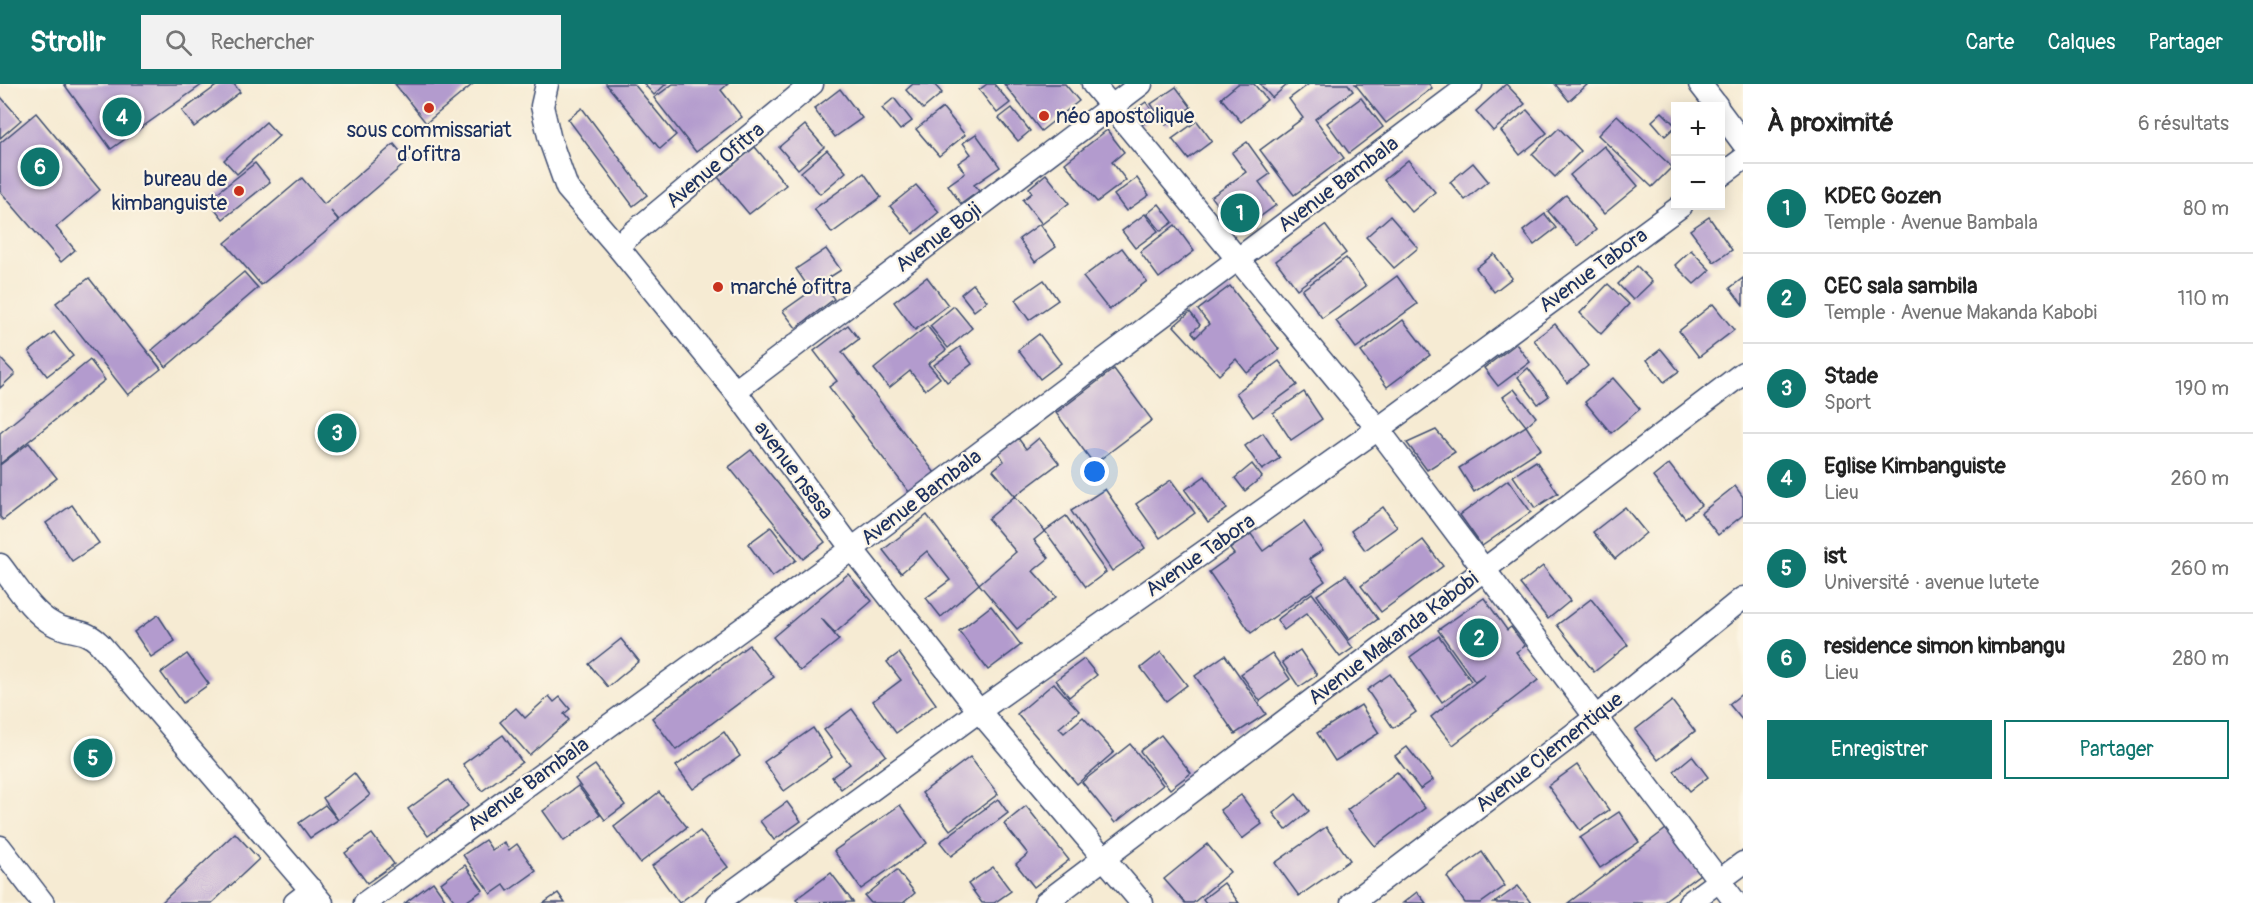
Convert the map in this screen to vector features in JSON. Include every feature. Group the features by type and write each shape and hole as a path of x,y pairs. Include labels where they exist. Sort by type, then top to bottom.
{"street":[{"name":"avenue nsasa","path":"547,84 542,106 550,140 567,188 735,391 852,549 979,711 1142,903"},
{"name":"Avenue Ofitra","path":"617,246 813,84"},
{"path":"1093,84 1378,429 1736,903"},
{"name":"Avenue Boji","path":"735,391 1141,84"},
{"name":"Avenue Bambala","path":"365,903 852,549 1471,84"},
{"path":"1700,84 1714,102"},
{"path":"1725,119 1743,143"},
{"path":"1725,172 1743,159"},
{"name":"Avenue Tabora","path":"717,903 979,711 1378,429 1676,210"},
{"name":"Avenue Makanda Kabobi","path":"1045,903 1743,373"},
{"path":"0,565 43,617 54,625 89,634 99,643 310,899"},
{"name":"Avenue Clementique","path":"1352,903 1595,718 1743,598"},
{"path":"3,858 44,903"},
{"path":"1689,903 1743,863"}],"building":[{"path":"64,84 203,84 111,149"},
{"path":"219,84 234,84 240,92 194,127 182,111"},
{"name":"sous commissariat d'ofitra","path":"395,84 473,84 426,123"},
{"path":"606,84 634,84 676,135 660,149"},
{"path":"644,84 666,84 654,95"},
{"path":"673,84 728,84 721,90 742,117 696,152 654,98"},
{"path":"913,84 934,84 942,93 923,109 906,90"},
{"path":"987,84 994,84 1010,103 997,113 979,90"},
{"name":"néo apostolique","path":"1004,84 1065,84 1079,101 1041,131"},
{"path":"1238,84 1254,84 1267,100 1241,122 1221,98"},
{"path":"1260,84 1288,84 1272,98"},
{"path":"1309,84 1348,84 1353,91 1315,119 1344,158 1294,195 1260,150 1303,118 1289,99"},
{"path":"1355,84 1429,84 1432,88 1386,123"},
{"path":"1506,84 1525,104 1493,131 1476,111"},
{"path":"1555,84 1588,84 1569,101"},
{"path":"1176,87 1191,107 1166,125 1151,104"},
{"path":"840,89 862,118 835,137 814,109"},
{"path":"0,96 21,120 0,138"},
{"path":"894,98 912,121 900,130 882,108"},
{"path":"1361,98 1383,127 1349,153 1327,123"},
{"path":"1146,102 1156,116 1141,125 1132,112"},
{"path":"582,108 647,195 633,206 568,119"},
{"path":"943,108 965,135 939,156 916,129"},
{"path":"1012,108 1030,131 1018,141 999,118"},
{"path":"1527,110 1547,133 1520,155 1501,131"},
{"path":"1662,112 1671,121 1671,131 1665,136 1652,121"},
{"path":"36,113 100,190 56,227 75,250 61,262 0,191 0,143"},
{"path":"1617,115 1671,168 1652,187 1598,135"},
{"path":"1197,121 1212,141 1188,159 1172,139"},
{"path":"266,122 279,136 237,174 224,160"},
{"path":"805,125 824,147 798,169 779,147"},
{"path":"1559,128 1581,151 1555,177 1532,154"},
{"path":"1107,130 1124,152 1112,162 1126,180 1097,202 1065,163"},
{"path":"976,134 1000,167 974,185 979,191 961,204 948,185 965,173 958,163 971,154 963,143"},
{"path":"1247,142 1270,174 1259,182 1276,205 1238,233 1211,197 1246,172 1232,153"},
{"path":"394,144 408,161 339,220 331,211 339,221 261,285 225,243 302,178 324,204"},
{"path":"1604,146 1638,186 1604,214 1570,175"},
{"path":"755,147 786,185 749,214 718,177"},
{"path":"827,150 846,172 820,194 801,172"},
{"path":"1408,160 1435,192 1412,212 1384,180"},
{"name":"bureau de kimbanguiste","path":"255,163 270,182 223,219 208,200"},
{"path":"1473,163 1488,181 1465,200 1450,182"},
{"path":"864,173 881,197 832,233 814,209"},
{"path":"1046,174 1069,203 1042,224 1023,200 1032,193 1029,188"},
{"path":"1137,178 1149,195 1126,211 1114,195"},
{"path":"916,185 939,212 913,234 890,206"},
{"path":"1566,195 1596,230 1578,246 1548,211"},
{"path":"1159,204 1173,222 1161,231 1147,214"},
{"path":"1145,214 1158,231 1135,248 1122,231"},
{"path":"1545,214 1556,228 1534,245 1523,231"},
{"path":"1390,216 1418,248 1394,268 1366,237"},
{"path":"1709,217 1732,250 1714,262 1690,230"},
{"path":"1040,224 1056,247 1035,262 1019,239"},
{"path":"1175,225 1194,251 1159,278 1140,252"},
{"path":"1325,225 1346,253 1297,289 1276,261"},
{"path":"1122,248 1147,281 1109,310 1083,277"},
{"path":"826,249 841,270 822,282 834,299 796,328 783,311 811,291 796,269"},
{"path":"1691,250 1710,270 1694,284 1675,265"},
{"path":"1494,254 1512,278 1494,292 1476,268"},
{"path":"1346,258 1366,286 1322,318 1302,290"},
{"path":"1637,266 1652,282 1633,300 1618,284"},
{"path":"244,272 258,288 166,367 152,350"},
{"path":"1397,276 1417,304 1356,348 1336,321"},
{"path":"927,277 948,305 915,330 894,302"},
{"path":"89,278 161,369 128,395 56,303"},
{"path":"1743,278 1743,305 1730,288"},
{"path":"1044,280 1058,300 1029,320 1015,300"},
{"path":"973,284 987,301 974,311 961,294"},
{"path":"1608,284 1629,304 1601,334 1580,313"},
{"path":"1230,286 1279,349 1247,373 1236,359 1219,375 1174,326 1190,312 1200,325 1192,332 1196,337 1209,324 1198,310"},
{"path":"1713,304 1734,330 1699,357 1679,331"},
{"path":"954,306 972,328 948,348 930,326"},
{"path":"1403,320 1430,355 1387,387 1361,352"},
{"path":"1555,324 1588,366 1567,383 1534,340"},
{"path":"848,325 859,339 842,352 935,473 909,492 829,387 837,381 814,351"},
{"path":"927,326 946,350 928,364 940,378 925,390 910,371 889,388 874,369"},
{"path":"54,332 73,356 47,376 29,352"},
{"path":"1039,334 1061,363 1040,379 1018,350"},
{"path":"1516,344 1530,362 1498,386 1484,368"},
{"path":"960,347 972,364 947,382 934,365"},
{"path":"1661,349 1679,371 1664,382 1647,360"},
{"path":"0,358 15,374 0,388"},
{"path":"90,360 105,380 0,464 0,433"},
{"path":"1279,361 1297,385 1253,417 1236,393"},
{"path":"1528,368 1549,396 1538,404 1518,377"},
{"path":"1114,369 1152,420 1094,464 1056,413"},
{"path":"1613,378 1640,409 1611,433 1585,402"},
{"path":"1514,389 1536,417 1526,426 1503,397"},
{"path":"1304,392 1322,419 1291,440 1273,413"},
{"path":"1526,426 1541,449 1474,492 1459,468"},
{"path":"1436,430 1455,452 1427,470 1407,443"},
{"path":"1263,433 1280,458 1262,470 1245,446"},
{"path":"1018,438 1026,449 1039,438 1059,463 1015,496 993,470 1004,461 999,453"},
{"path":"29,443 57,478 3,520 0,517 0,465"},
{"path":"751,450 825,542 803,559 729,467"},
{"path":"1536,461 1558,493 1535,508 1513,476"},
{"path":"1252,464 1262,477 1245,491 1235,478"},
{"path":"1669,464 1701,505 1685,518 1653,477"},
{"path":"1205,476 1227,509 1208,522 1185,490"},
{"path":"1171,480 1195,513 1160,538 1136,504"},
{"path":"1508,480 1531,512 1482,546 1460,515"},
{"path":"1735,486 1743,497 1743,515 1718,535 1701,513"},
{"path":"1105,489 1145,548 1112,571 1071,511"},
{"path":"1015,496 1045,531 1034,540 1049,558 1033,571 1056,597 1017,629 979,584 1016,552 988,519"},
{"path":"72,505 99,543 72,561 46,523"},
{"path":"1383,507 1397,527 1365,550 1351,531"},
{"path":"1625,507 1646,533 1615,559 1593,532"},
{"path":"927,515 979,584 941,617 926,598 950,580 927,551 901,573 883,550"},
{"path":"1066,516 1106,572 1086,587 1045,531"},
{"path":"1304,522 1323,550 1309,559 1325,581 1251,633 1209,572 1234,554 1230,549 1251,534 1263,551"},
{"path":"771,527 796,560 772,577 748,544"},
{"path":"1423,540 1443,566 1381,612 1361,586"},
{"path":"1543,566 1570,601 1548,619 1520,584"},
{"path":"848,574 872,601 835,633 821,618 839,640 800,671 773,637"},
{"path":"1346,575 1378,619 1349,640 1317,595"},
{"path":"1312,593 1353,648 1340,657 1307,613 1284,630 1277,620"},
{"path":"1484,598 1507,630 1511,627 1525,646 1516,652 1538,680 1453,745 1431,717 1485,675 1475,682 1438,630"},
{"path":"1591,599 1628,645 1594,672 1557,625"},
{"path":"991,606 1021,645 988,670 959,631"},
{"path":"158,615 175,641 151,657 134,632"},
{"path":"1439,636 1471,681 1442,702 1410,657"},
{"path":"621,639 639,661 608,687 589,664"},
{"path":"749,645 774,677 676,750 652,718"},
{"path":"1300,650 1317,675 1299,687 1282,662"},
{"path":"1161,652 1187,685 1166,701 1141,668"},
{"path":"899,653 936,704 896,733 873,701 901,680 887,662"},
{"path":"1272,653 1290,679 1260,701 1241,674"},
{"path":"187,654 209,684 183,703 161,673"},
{"path":"1225,655 1266,714 1235,734 1195,676"},
{"path":"1084,659 1097,675 1069,697 1056,680"},
{"path":"1390,674 1416,712 1393,728 1367,690"},
{"path":"1054,683 1079,711 1059,728 1064,733 1083,717 1114,752 1077,784 1017,714"},
{"path":"1743,693 1743,721 1729,704"},
{"path":"549,696 554,702 560,697 570,709 564,714 569,720 529,755 500,722 516,708 525,718"},
{"path":"1672,701 1695,731 1658,760 1635,730"},
{"path":"1361,705 1379,733 1335,761 1317,733"},
{"path":"852,709 886,755 841,789 832,777 850,764 824,730"},
{"path":"813,728 832,757 784,791 764,762"},
{"path":"724,732 740,756 693,789 676,766"},
{"path":"503,735 522,762 482,791 463,764"},
{"path":"1161,735 1191,773 1170,789 1140,751"},
{"path":"1130,744 1163,785 1115,823 1082,782"},
{"path":"1407,747 1433,780 1420,789 1395,756"},
{"path":"1692,756 1708,777 1690,791 1674,771"},
{"path":"970,757 998,794 950,830 922,793"},
{"path":"595,765 625,805 605,820 575,779"},
{"path":"1577,765 1609,810 1580,830 1548,786"},
{"path":"1397,772 1425,808 1375,846 1347,810"},
{"path":"354,773 370,795 338,820 323,798"},
{"path":"448,780 468,806 428,836 408,809"},
{"path":"578,786 600,815 564,841 543,811"},
{"path":"659,792 687,827 640,863 614,827"},
{"path":"1296,794 1309,811 1286,830 1273,813"},
{"path":"1241,795 1262,824 1242,839 1220,810"},
{"path":"998,799 1008,813 951,856 940,842"},
{"path":"787,802 801,821 774,840 760,821"},
{"path":"325,805 338,820 310,838 299,823"},
{"path":"900,805 927,843 861,889 834,851"},
{"path":"1026,806 1069,860 1034,887 1016,864 1028,854 1004,824"},
{"path":"1619,812 1639,842 1600,868 1580,838"},
{"path":"1326,827 1350,860 1299,896 1275,863"},
{"path":"1666,829 1700,874 1661,903 1568,903"},
{"path":"700,831 728,867 679,903 652,866"},
{"path":"235,833 259,859 212,903 161,903"},
{"path":"372,834 394,864 367,883 345,853"},
{"path":"485,840 492,850 504,842 509,850 517,844 536,871 508,891 504,885 491,894 463,855"},
{"path":"1207,844 1230,872 1193,903 1185,903 1164,879"},
{"path":"1482,852 1505,886 1481,903 1465,903 1447,877"},
{"path":"465,865 483,890 464,903 456,903 441,883"},
{"path":"993,867 1011,891 994,903 982,903 968,884"},
{"path":"897,870 915,893 903,903 871,903 865,896"},
{"path":"831,873 853,902 799,903 796,899"},
{"path":"433,882 448,903 405,903"},
{"path":"1224,883 1239,903 1206,903 1203,899"},
{"path":"1518,886 1531,903 1494,903"},
{"path":"1417,892 1426,903 1403,903"},
{"path":"558,893 565,903 544,903"}],"place":[{"name":"sous commissariat d'ofitra","path":"429,108"},
{"name":"néo apostolique","path":"1044,116"},
{"name":"Eglise Kimbanguiste","path":"122,117"},
{"name":"residence simon kimbangu","path":"40,167"},
{"name":"bureau de kimbanguiste","path":"239,191"},
{"name":"KDEC Gozen","path":"1240,213"},
{"name":"marché ofitra","path":"718,287"},
{"name":"Stade","path":"337,433"},
{"name":"CEC sala sambila","path":"1479,638"},
{"name":"ist","path":"93,758"}]}
